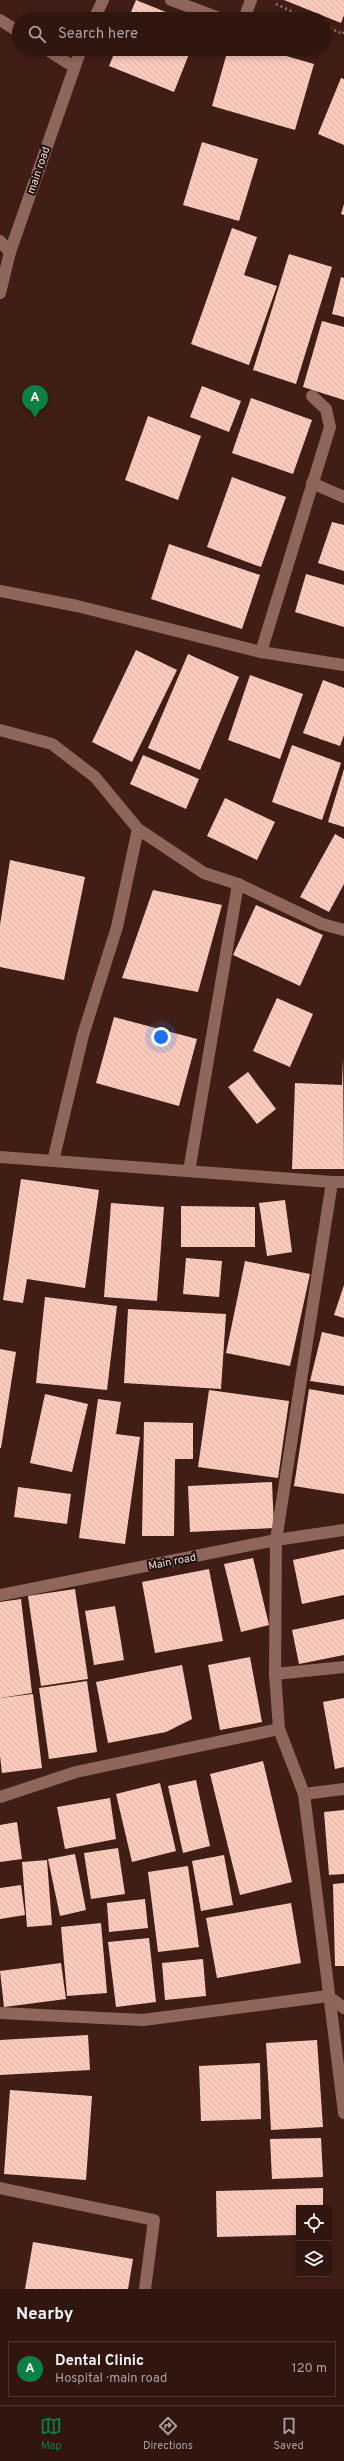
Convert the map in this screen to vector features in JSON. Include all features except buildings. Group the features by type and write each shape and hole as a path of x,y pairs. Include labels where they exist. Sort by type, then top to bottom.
{"street":[{"path":"97,12 103,0"},
{"path":"171,0 203,12"},
{"path":"247,12 251,0"},
{"path":"0,20 12,28"},
{"path":"57,56 74,67"},
{"name":"main road","path":"0,294 10,252 79,56"},
{"path":"0,241 10,252"},
{"path":"261,652 330,426 326,409 312,396"},
{"path":"312,483 344,497"},
{"path":"0,591 77,606 261,652 344,666"},
{"path":"0,730 52,744 95,777 138,829 204,873 238,884 322,924 344,930"},
{"path":"53,1161 83,1035 117,927 138,829"},
{"path":"190,1171 238,884"},
{"path":"0,1157 344,1182"},
{"path":"332,1182 276,1540 275,1674 279,1729 304,1794 328,1996 344,2114"},
{"name":"Main road","path":"0,1595 276,1540 344,1530"},
{"path":"275,1674 344,1667"},
{"path":"0,1796 76,1772 279,1729"},
{"path":"304,1794 344,1789"},
{"path":"0,2013 143,2020 328,1996 344,2008"},
{"path":"0,2188 154,2220 145,2289"}],"path":[{"path":"272,3 292,12"},
{"path":"332,29 343,34 344,31"}],"place":[{"name":"Dental Clinic","path":"35,418"}]}
